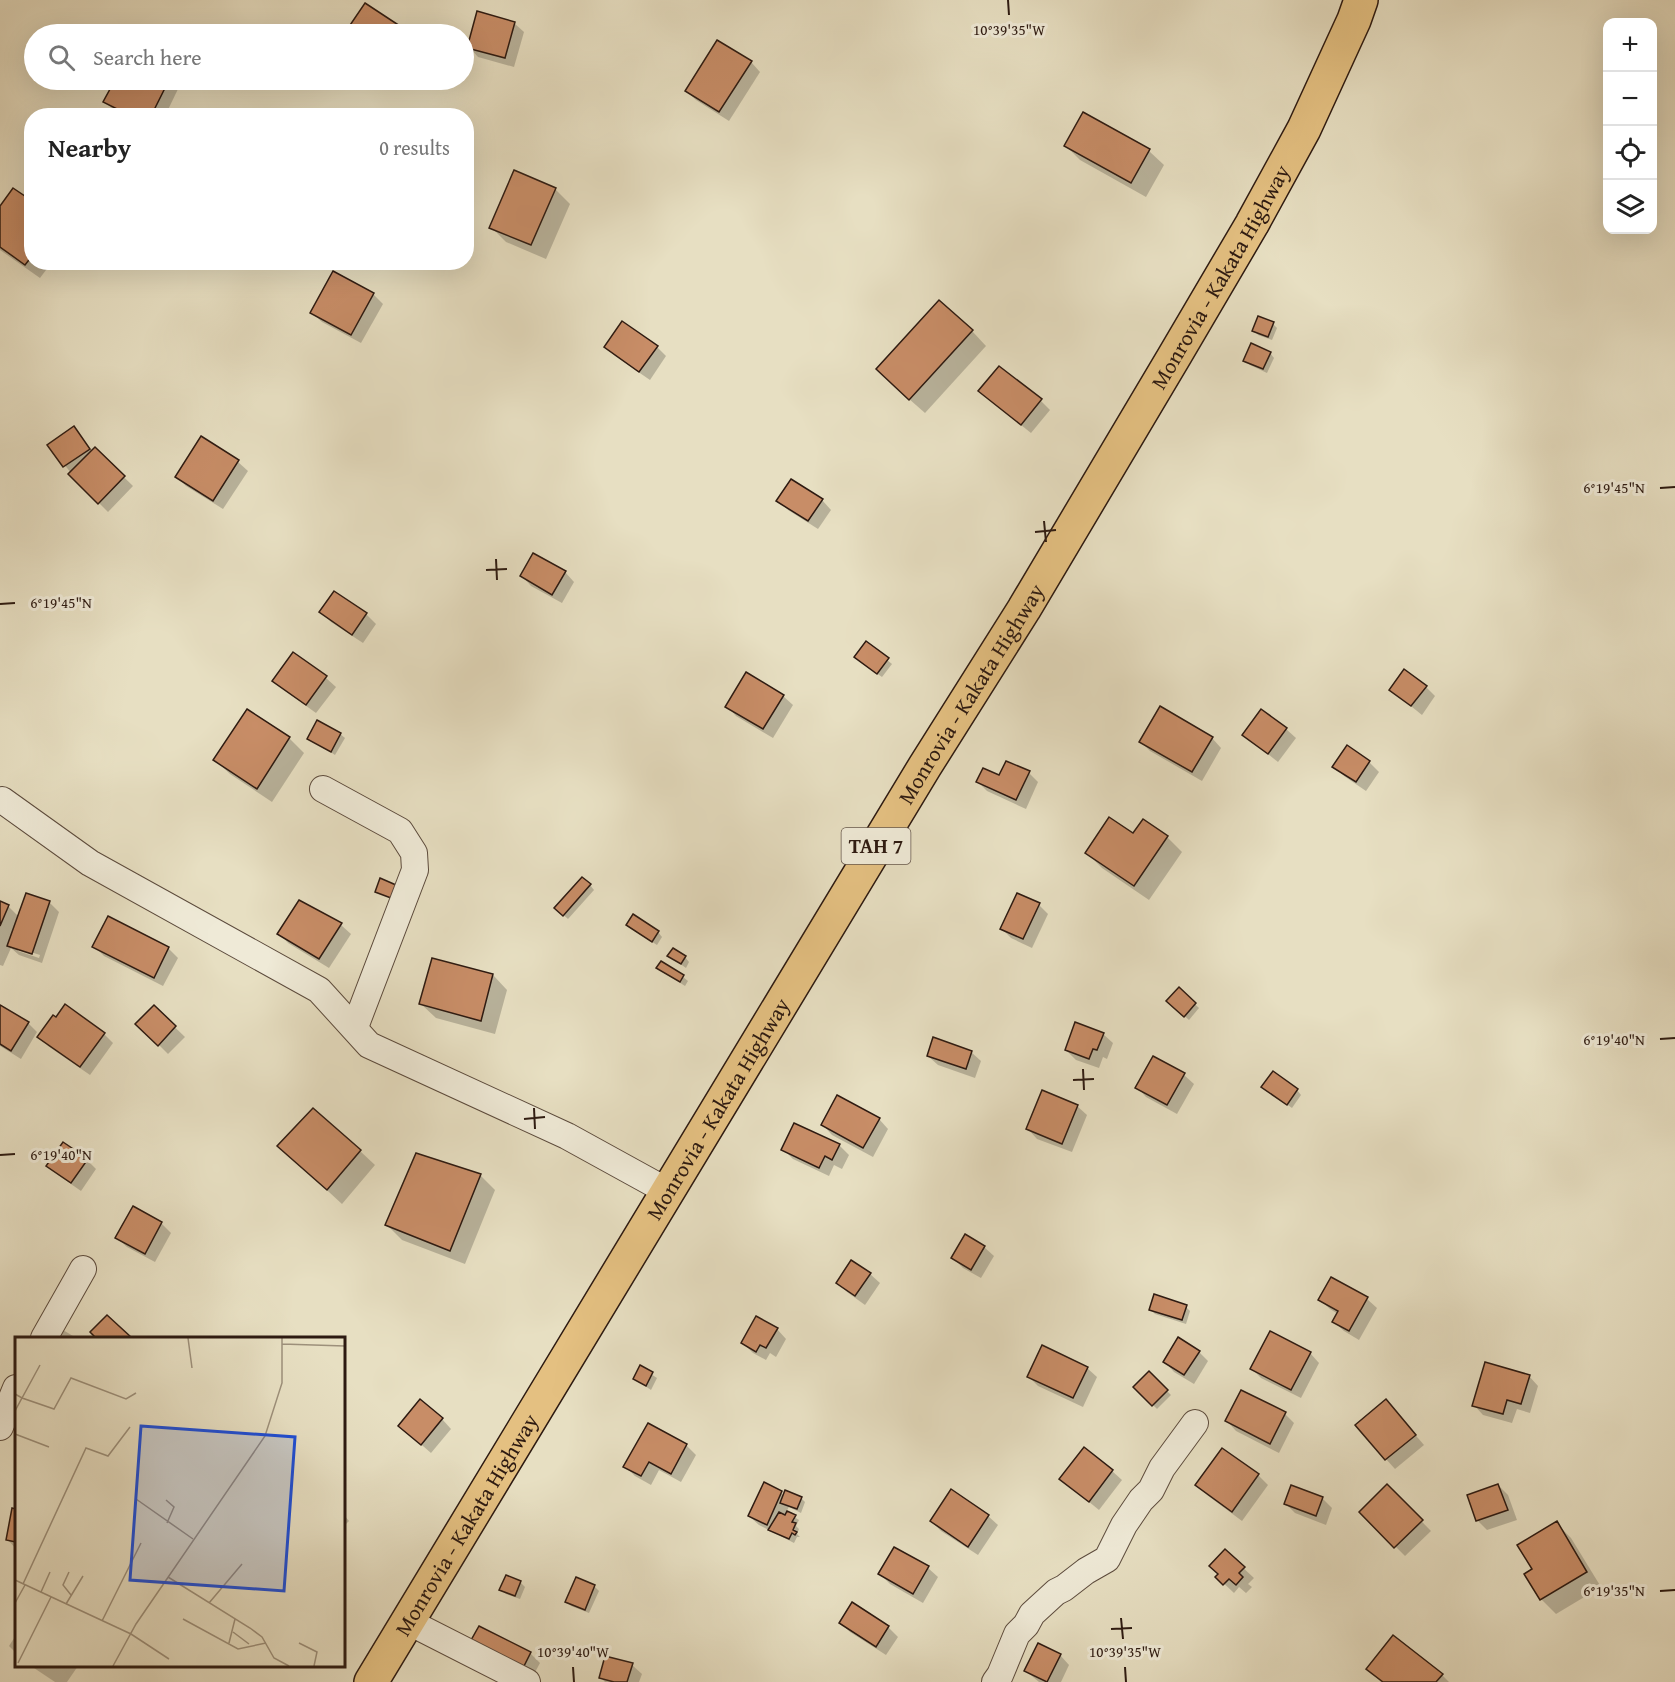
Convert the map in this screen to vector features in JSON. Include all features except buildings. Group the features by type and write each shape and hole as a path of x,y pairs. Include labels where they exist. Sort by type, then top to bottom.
{"highway":[{"name":"Monrovia - Kakata Highway","path":"371,1682 667,1191 1024,609 1246,234 1304,129 1361,0"}],"street":[{"path":"323,789 400,831 414,853 415,870 355,1027"},
{"path":"2,800 90,862 318,990 355,1027 369,1045 567,1136 667,1191"},
{"path":"45,1337 83,1269"},
{"path":"0,1427 15,1390"},
{"path":"994,1682 1017,1634 1032,1614 1056,1592 1107,1559 1124,1525 1141,1500 1151,1490 1162,1468 1196,1423"},
{"path":"407,1621 527,1682"}]}
